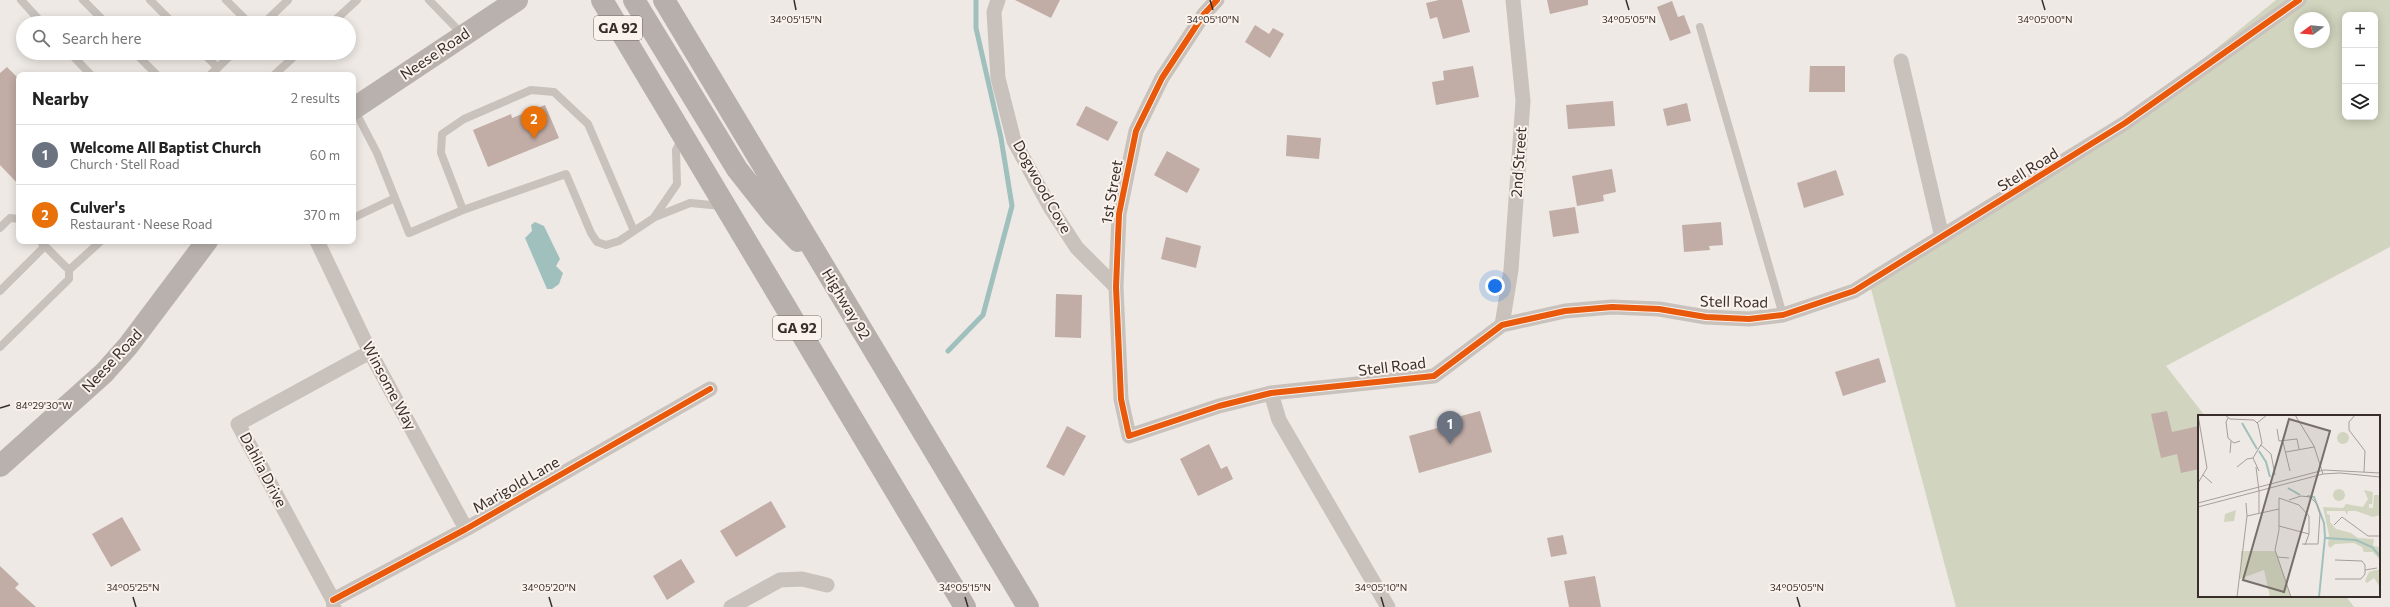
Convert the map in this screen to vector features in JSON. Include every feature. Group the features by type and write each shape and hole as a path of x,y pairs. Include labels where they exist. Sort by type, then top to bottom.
{"main road":[{"path":"634,0 737,169 774,216 819,259"},
{"name":"Highway 92","path":"664,0 1028,607"},
{"name":"GA 92","path":"602,2 965,607"}],"street":[{"name":"Neese Road","path":"356,107 462,35 517,0"},
{"name":"Dogwood Cove","path":"998,0 994,12 998,78 1014,141 1050,207 1077,248 1116,287"},
{"name":"1st Street","path":"1128,436 1121,399 1116,287 1119,214 1136,131 1162,78 1204,14 1217,0"},
{"name":"2nd Street","path":"1502,324 1511,270 1523,101 1513,0"},
{"name":"Stell Road","path":"1128,436 1219,406 1271,393 1434,376 1502,324 1566,311 1612,307 1659,309 1706,317 1749,319 1783,315 1854,291 2118,128 2299,0"},
{"path":"1901,61 1942,237"},
{"name":"Neese Road","path":"0,466 104,373 154,313 205,244"},
{"name":"Winsome Way","path":"318,244 370,352 466,529"},
{"name":"Dahlia Drive","path":"334,604 238,424 370,352"},
{"name":"Marigold Lane","path":"334,604 710,390"},
{"path":"1271,393 1279,420 1388,607"},
{"path":"731,607 780,580 802,579 827,585"}],"lane":[{"path":"21,0 36,16"},
{"path":"83,0 99,16"},
{"path":"150,0 166,16"},
{"path":"226,0 242,16"},
{"path":"271,16 288,0"},
{"path":"340,16 357,0"},
{"path":"429,0 462,35"},
{"path":"1700,27 1783,315"},
{"path":"77,60 88,72"},
{"path":"142,60 154,72"},
{"path":"210,60 218,68"},
{"path":"213,72 226,60"},
{"path":"277,72 290,60"},
{"path":"463,210 441,153 442,134 464,119 531,90 554,92 588,124 634,231"},
{"path":"356,114 377,153 409,233 463,210 566,174 591,234 597,242 606,245 634,231 655,216 690,203 724,206"},
{"path":"655,216 677,184 676,150 683,137"},
{"path":"356,217 395,198"},
{"path":"0,228 10,218 16,219"},
{"path":"0,291 43,244 68,270 69,279 0,347"},
{"path":"68,270 98,244"}],"green space":[{"path":"2276,0 2390,0 2390,247 2166,366 2204,415 2198,415 2198,597 2347,597 2354,607 1956,607 1867,274 2158,96"}],"water":[{"path":"535,222 544,226 560,259 556,266 563,273 559,284 552,289 547,289 525,238 532,231 531,225"}],"building":[{"path":"1015,0 1060,0 1051,18"},
{"path":"1439,0 1462,0 1470,32 1443,39 1437,17 1430,19 1426,3"},
{"path":"1547,0 1588,0 1588,5 1550,14"},
{"path":"1672,1 1678,17 1684,15 1691,33 1670,41 1657,7"},
{"path":"1255,25 1269,34 1273,28 1284,34 1270,58 1245,42"},
{"path":"1473,66 1479,97 1436,105 1432,82 1444,80 1443,71"},
{"path":"1810,66 1845,66 1845,92 1809,92"},
{"path":"7,67 16,76 16,182 0,165 0,73"},
{"path":"1613,101 1615,126 1568,129 1566,105"},
{"path":"1687,103 1691,121 1667,126 1663,109"},
{"path":"545,105 559,138 488,167 473,130 511,114 512,118"},
{"path":"1086,106 1118,122 1108,141 1076,125"},
{"path":"1287,135 1321,138 1319,159 1286,156"},
{"path":"1167,151 1200,169 1187,193 1154,175"},
{"path":"1612,169 1616,192 1603,195 1604,201 1577,206 1572,176"},
{"path":"1836,170 1844,195 1804,208 1797,183"},
{"path":"1575,207 1579,233 1553,237 1549,211"},
{"path":"1721,222 1723,245 1709,246 1710,250 1684,252 1682,225"},
{"path":"1166,237 1201,246 1196,268 1161,259"},
{"path":"1056,294 1082,295 1081,338 1055,337"},
{"path":"1879,358 1886,382 1843,396 1835,372"},
{"path":"1480,411 1492,452 1419,473 1409,436 1462,421 1461,416"},
{"path":"2167,411 2172,432 2198,426 2198,469 2181,473 2177,454 2161,458 2151,414"},
{"path":"1067,426 1086,436 1064,476 1046,467"},
{"path":"1209,444 1221,469 1227,466 1233,479 1198,496 1180,459"},
{"path":"771,501 786,527 736,557 720,531"},
{"path":"122,517 141,550 111,567 92,534"},
{"path":"1563,535 1567,554 1551,557 1547,538"},
{"path":"681,559 695,582 667,600 653,576"},
{"path":"0,566 19,584 15,588 36,607 0,607"},
{"path":"1595,576 1601,607 1569,607 1564,581"}],"waterway":[{"path":"948,351 983,315 1012,206 1001,138 976,28 976,0"}],"cycle path":[{"path":"1217,0 1204,14 1162,78 1136,131 1119,214 1116,287 1121,399 1129,436 1219,406 1271,393 1434,376 1502,325 1565,311 1612,307 1659,309 1706,317 1749,319 1783,315 1854,291 2125,123 2299,0"},
{"path":"333,600 466,529 710,389"}],"place":[{"name":"Culver's","path":"534,139"},
{"name":"Welcome All Baptist Church","path":"1450,444"}]}
